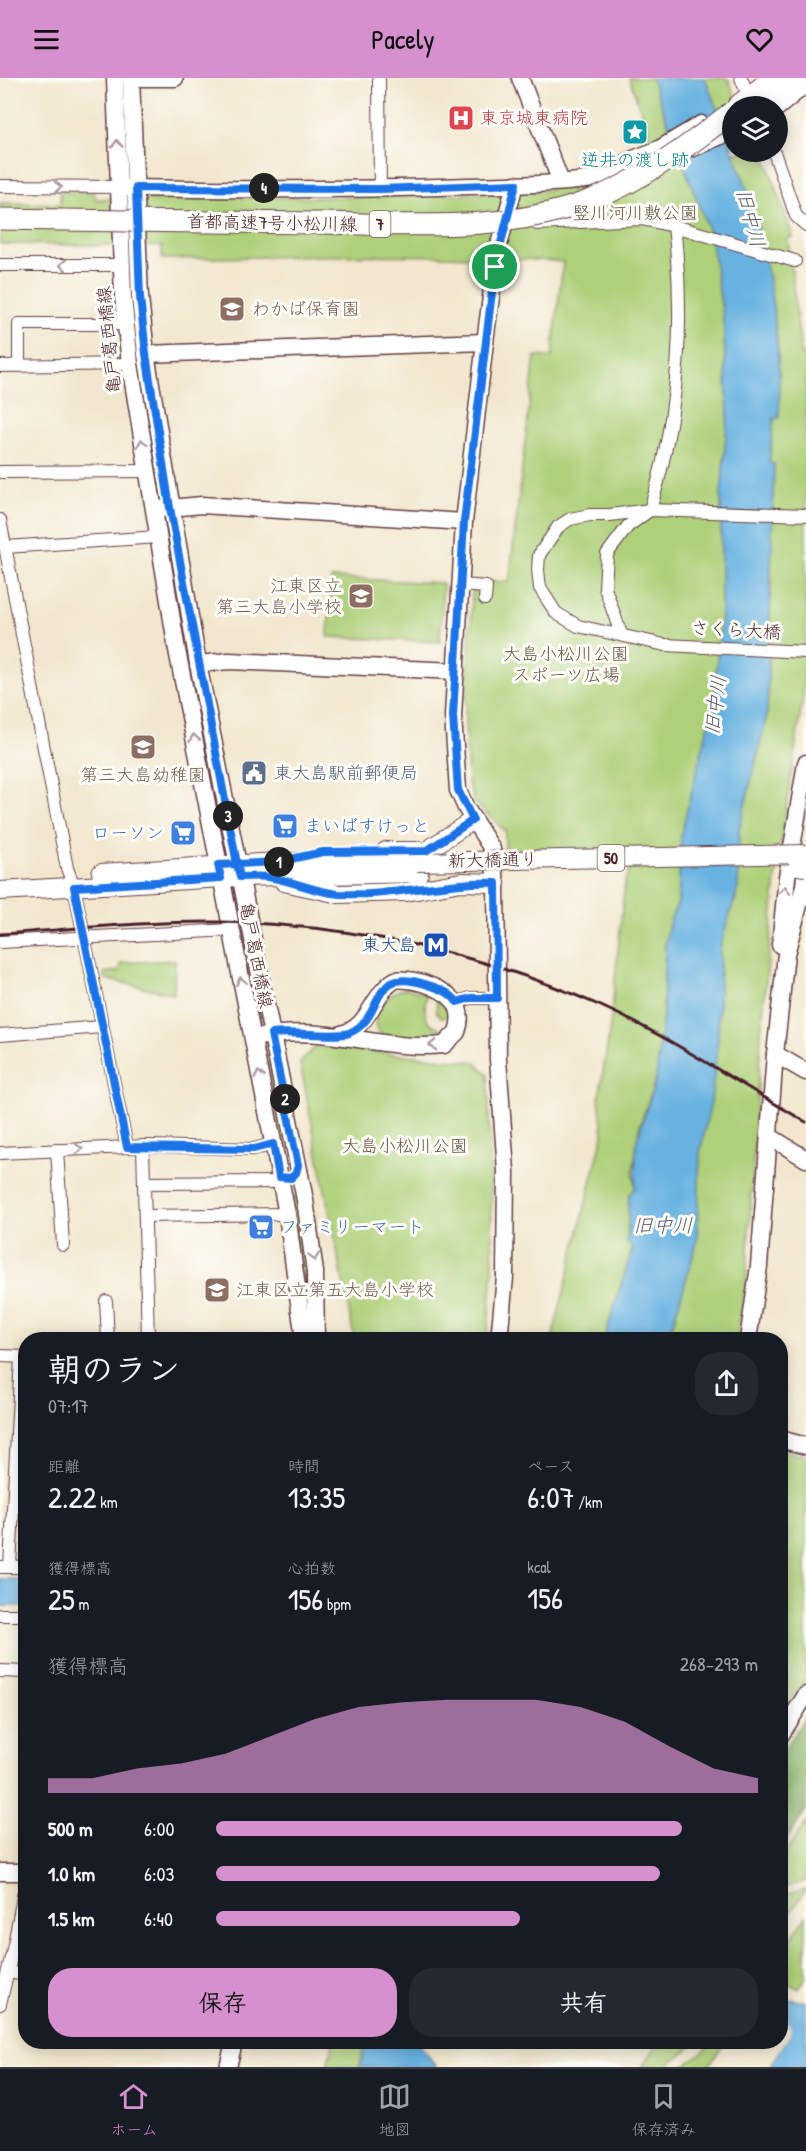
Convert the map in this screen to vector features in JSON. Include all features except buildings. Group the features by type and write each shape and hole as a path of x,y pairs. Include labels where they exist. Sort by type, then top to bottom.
{"highway":[{"path":"742,92 774,78"},
{"path":"772,96 795,78"},
{"name":"首都高速7号小松川線","path":"0,219 424,224 501,221 535,216 585,203 630,183 722,119"},
{"name":"首都高速7号小松川線","path":"0,232 424,238 516,233 589,216 638,194 722,137"}],"main road":[{"path":"272,869 323,852 426,851 473,820"},
{"name":"新大橋通り","path":"0,880 72,881 272,869 804,861"},
{"path":"272,869 294,885 339,894 406,892 461,882 496,883"},
{"name":"新大橋通り","path":"0,891 72,881"}],"street":[{"name":"亀戸葛西橋線","path":"115,78 121,265 130,364 147,471 162,509 159,537 177,650 287,1214 303,1332"},
{"name":"亀戸葛西橋線","path":"133,78 140,297 162,509 198,664 305,1200 314,1253 316,1332"},
{"path":"133,78 176,78"},
{"path":"379,78 380,189"},
{"path":"520,78 561,182"},
{"path":"645,161 692,131 761,78"},
{"path":"788,99 806,84"},
{"path":"0,186 380,189 561,182 599,178 722,134"},
{"path":"777,162 796,216 806,225"},
{"path":"499,1332 505,1277 506,1171 497,998 496,883 492,849 486,836 473,820 458,790 453,716 464,522 485,342 497,252 516,184"},
{"path":"520,225 641,219 674,226 795,261"},
{"path":"621,634 605,588 608,554 628,526 650,510 672,412 678,357 681,280 674,226"},
{"path":"0,265 121,265"},
{"path":"19,366 19,324 125,324"},
{"path":"146,354 485,342"},
{"path":"0,366 130,364"},
{"path":"0,472 147,471"},
{"path":"162,509 202,505 464,522"},
{"name":"さくら大橋","path":"806,516 685,510 650,510 610,516 590,515 570,519 558,527 539,555 540,588 556,613 578,626 665,645 806,652"},
{"path":"0,520 127,1147"},
{"path":"5,547 159,537"},
{"path":"460,585 486,587 485,599"},
{"path":"198,664 229,661 456,671"},
{"path":"775,1053 776,984 783,910 806,763"},
{"path":"749,1332 759,1266 775,1053 786,954 804,886 804,861"},
{"path":"0,942 231,930"},
{"path":"252,1038 297,1032 341,1034 360,1040 433,1046 450,1042 459,1027 457,1002 444,991 400,979 391,982 358,1026 341,1034"},
{"path":"457,1002 471,998 497,998"},
{"path":"374,1005 370,1015 371,1031 381,1040 392,1043"},
{"path":"0,1035 102,1027"},
{"path":"775,1053 806,1072"},
{"path":"769,1136 806,1160"},
{"path":"0,1153 143,1146 254,1149 273,1144"},
{"path":"143,1146 148,1332"},
{"path":"57,1150 63,1245"},
{"path":"281,1185 296,1173 298,1165"},
{"path":"144,1183 281,1185 289,1190 297,1190 305,1200"},
{"path":"145,1216 287,1214"},
{"path":"106,1301 108,1332"},
{"path":"0,1356 18,1357"},
{"path":"788,1441 806,1446"},
{"path":"5,1567 18,1489"},
{"path":"0,1616 18,1615"},
{"path":"0,1671 18,1672"},
{"path":"788,1723 806,1695"},
{"path":"0,1872 18,1872"},
{"path":"0,2004 18,1923"},
{"path":"0,1944 14,1945"},
{"path":"8,1972 18,1974"},
{"path":"228,2067 232,2049"}],"green space":[{"path":"629,78 651,78 710,234 723,316 728,413 721,495 721,615 713,707 681,834 678,903 670,920 665,945 663,1015 656,1078 639,1128 633,1172 635,1188 629,1195 627,1242 633,1247 606,1332 554,1332 603,1135 599,1097 610,1028 625,881 639,849 545,852 538,849 505,849 505,831 474,802 468,782 465,719 473,581 509,582 535,356 552,357 563,262 413,256 162,259 162,246 0,244 0,203 60,204 60,192 94,192 95,199 377,197 543,191 660,162"},
{"path":"705,78 728,78 735,96 722,96 722,122"},
{"path":"737,162 767,162 793,237 788,237 801,355 806,355 806,647 803,697 776,878 761,1034 746,1284 738,1332 670,1332 697,1243 700,1152 718,1040 720,947 726,920 736,899 739,830 767,715 774,464 769,463 774,417 778,418 779,386 778,352 769,283 753,214"},
{"path":"331,579 443,583 440,642 328,637"},
{"path":"178,602 181,602 197,701 194,702"},
{"path":"239,928 244,929 262,1018 259,1019"},
{"path":"175,960 174,994 106,979 104,973 120,971 121,963"},
{"path":"406,988 427,994 425,1010 428,1021 432,1025 454,1030 443,1042 382,1035 377,1030 376,1017 383,1004 394,993"},
{"path":"445,998 452,1015 442,1018 436,1012 437,1001"},
{"name":"大島小松川公園","path":"316,1046 475,1062 488,1074 493,1270 488,1332 353,1332 300,1063"},
{"path":"272,1063 284,1123 289,1171 283,1172 277,1117 267,1064"},
{"path":"299,1197 307,1243 308,1291 305,1291 289,1200"},
{"path":"788,1452 806,1456 806,1679 788,1705"},
{"path":"806,1716 806,1810 788,1838 788,1744"},
{"path":"806,1822 806,1881 788,1887 788,1849"},
{"path":"806,1889 788,1917 788,1894"},
{"path":"806,1916 806,1977 799,1989 788,1983 788,1943"},
{"path":"331,2049 364,2049 360,2066 327,2067"},
{"path":"654,2049 688,2049 665,2067 642,2067"},
{"path":"706,2049 720,2049 708,2067 683,2067"}],"water":[{"name":"旧中川","path":"651,78 705,78 722,121 722,162 738,162 755,217 768,274 776,333 779,418 774,418 769,463 774,464 767,715 739,830 738,888 720,947 718,1040 711,1102 700,1152 697,1243 670,1332 607,1332 633,1248 627,1242 629,1195 635,1188 636,1143 656,1078 663,1015 665,945 670,920 678,903 681,834 713,707 721,615 721,495 728,413 723,316 710,234"},
{"path":"0,1579 18,1579 18,1606 0,1606"},
{"path":"788,1999 806,2002 806,2067 769,2067 780,2049 788,2049 790,2034"},
{"path":"364,2049 423,2049 437,2067 356,2067 361,2066"}],"pier":[{"path":"777,2049 780,2049 769,2067 766,2067"}],"railway":[{"path":"0,934 139,924 222,922 320,929 416,945 510,971 601,1006 679,1046 806,1122"}],"place":[{"name":"東京城東病院","path":"461,118"},
{"name":"逆井の渡し跡","path":"635,132"},
{"name":"わかば保育園","path":"232,309"},
{"name":"江東区立 第三大島小学校","path":"361,596"},
{"name":"第三大島幼稚園","path":"143,747"},
{"name":"東大島駅前郵便局","path":"254,773"},
{"name":"まいばすけっと","path":"285,826"},
{"name":"ローソン","path":"183,833"},
{"name":"東大島","path":"436,945"},
{"name":"ファミリーマート","path":"261,1227"},
{"name":"江東区立第五大島小学校","path":"217,1290"}],"route":[{"path":"495,267 464,522 453,716 458,790 473,820 426,851 323,852 277,862 237,864 218,865 221,878 74,887 127,1147 254,1149 273,1144 279,1177 291,1178 296,1173 298,1165 271,1034 285,1032 349,1033 362,1023 387,986 400,979 411,980 444,991 457,1002 471,998 497,998 496,883 461,882 406,892 339,894 317,891 268,877 240,877 237,864 198,664 170,508 146,354 140,297 136,188 380,189 516,184 495,267"}],"park label":[{"name":"竪川河川敷公園","path":"635,213"},
{"name":"大島小松川公園 スポーツ広場","path":"566,664"}]}
